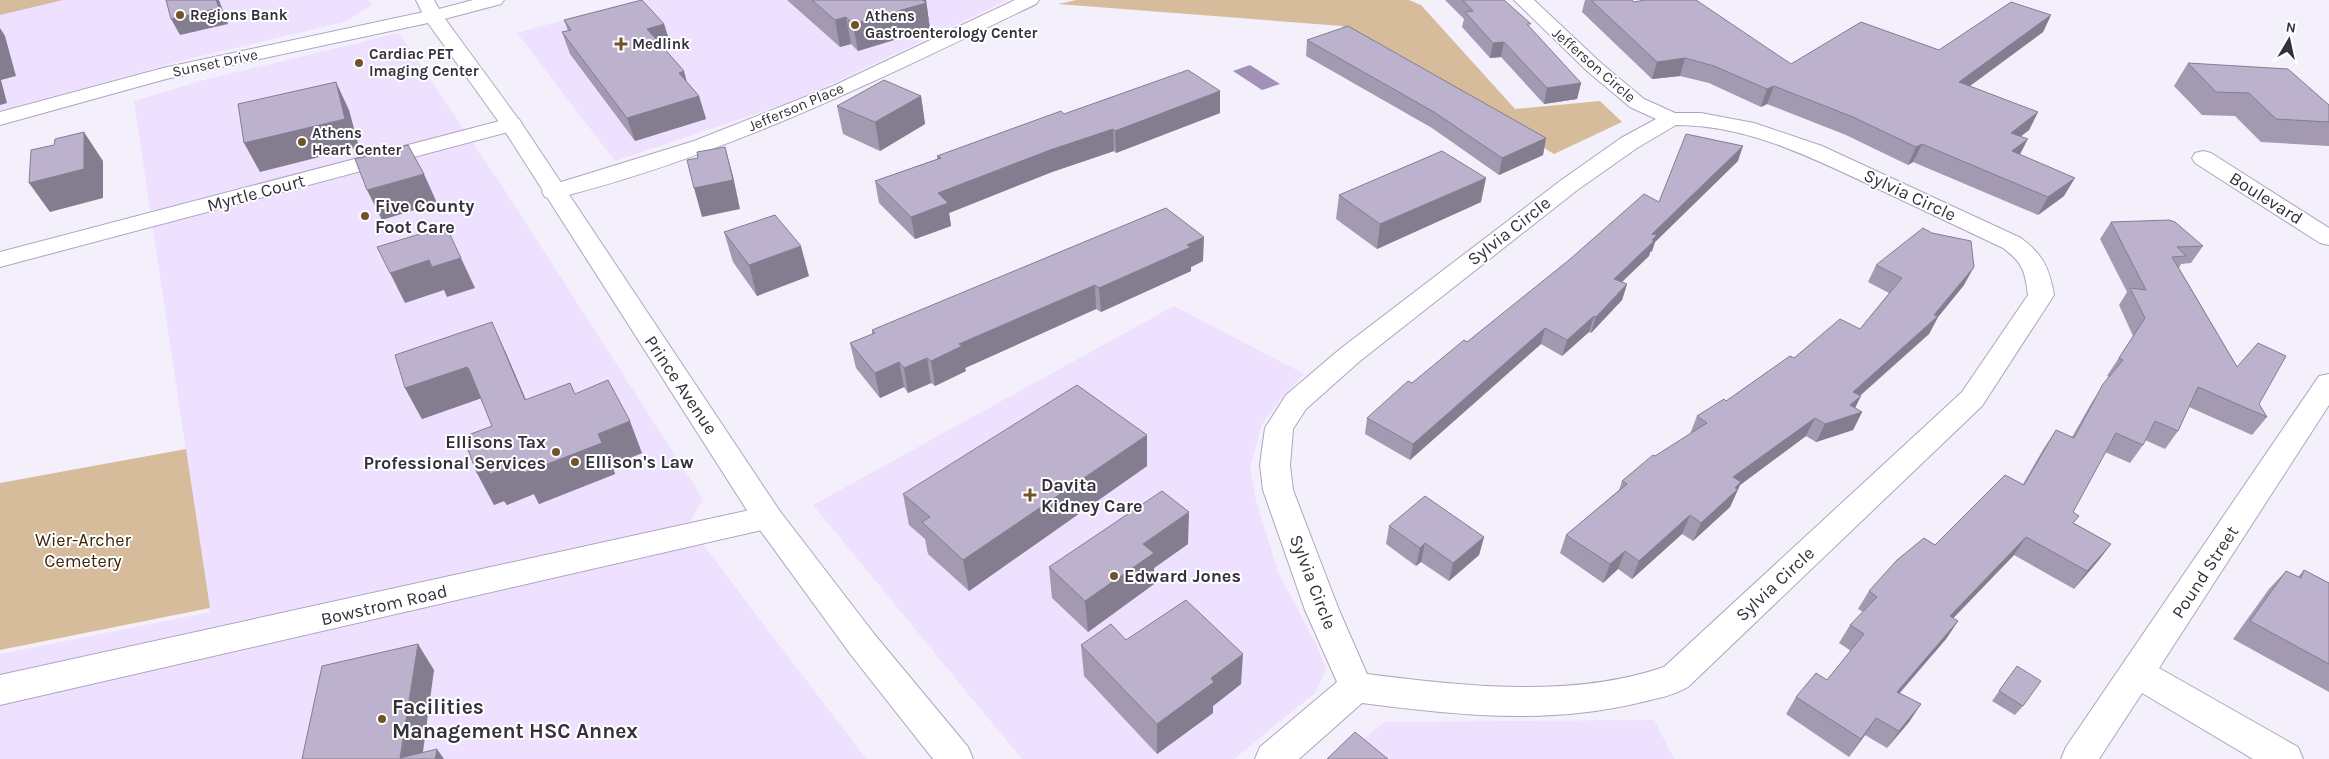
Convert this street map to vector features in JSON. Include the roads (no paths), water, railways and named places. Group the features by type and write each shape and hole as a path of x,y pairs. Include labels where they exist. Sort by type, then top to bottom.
{"main road":[{"name":"Sunset Drive","path":"0,119 162,74 429,8 495,0"},
{"name":"Jefferson Place","path":"553,192 702,146 840,90 1030,0"},
{"name":"Jefferson Circle","path":"1523,0 1594,68 1636,103 1672,119"},
{"name":"Prince Avenue","path":"429,8 511,124 553,192 768,518 863,645 955,759"},
{"name":"Sylvia Circle","path":"1672,119 1701,119 1754,128 1814,151 2003,239 2029,256 2038,275 2041,295 1972,399 1675,678 1634,690 1594,697 1539,701 1438,698 1356,688 1322,610 1278,490 1275,465 1279,428 1296,402 1350,355 1568,186 1629,143 1672,119"},
{"name":"Myrtle Court","path":"0,260 511,124"},
{"name":"Boulevard","path":"2203,158 2329,238"},
{"name":"Pound Street","path":"2079,759 2138,673 2329,383"},
{"name":"Bowstrom Road","path":"0,690 768,518"},
{"path":"2138,673 2285,759"},
{"path":"1273,759 1356,688"}],"place":[{"name":"Regions Bank","path":"180,15"},
{"name":"Athens Gastroenterology Center","path":"855,25"},
{"name":"Medlink","path":"621,44"},
{"name":"Cardiac PET Imaging Center","path":"359,63"},
{"name":"Athens Heart Center","path":"302,142"},
{"name":"Five County Foot Care","path":"365,216"},
{"name":"Ellisons Tax Professional Services","path":"556,452"},
{"name":"Ellison's Law","path":"575,462"},
{"name":"Davita Kidney Care","path":"1030,495"},
{"name":"Edward Jones","path":"1114,576"},
{"name":"Facilities Management HSC Annex","path":"382,719"}],"park label":[{"name":"Wier-Archer Cemetery","path":"83,550"}]}
